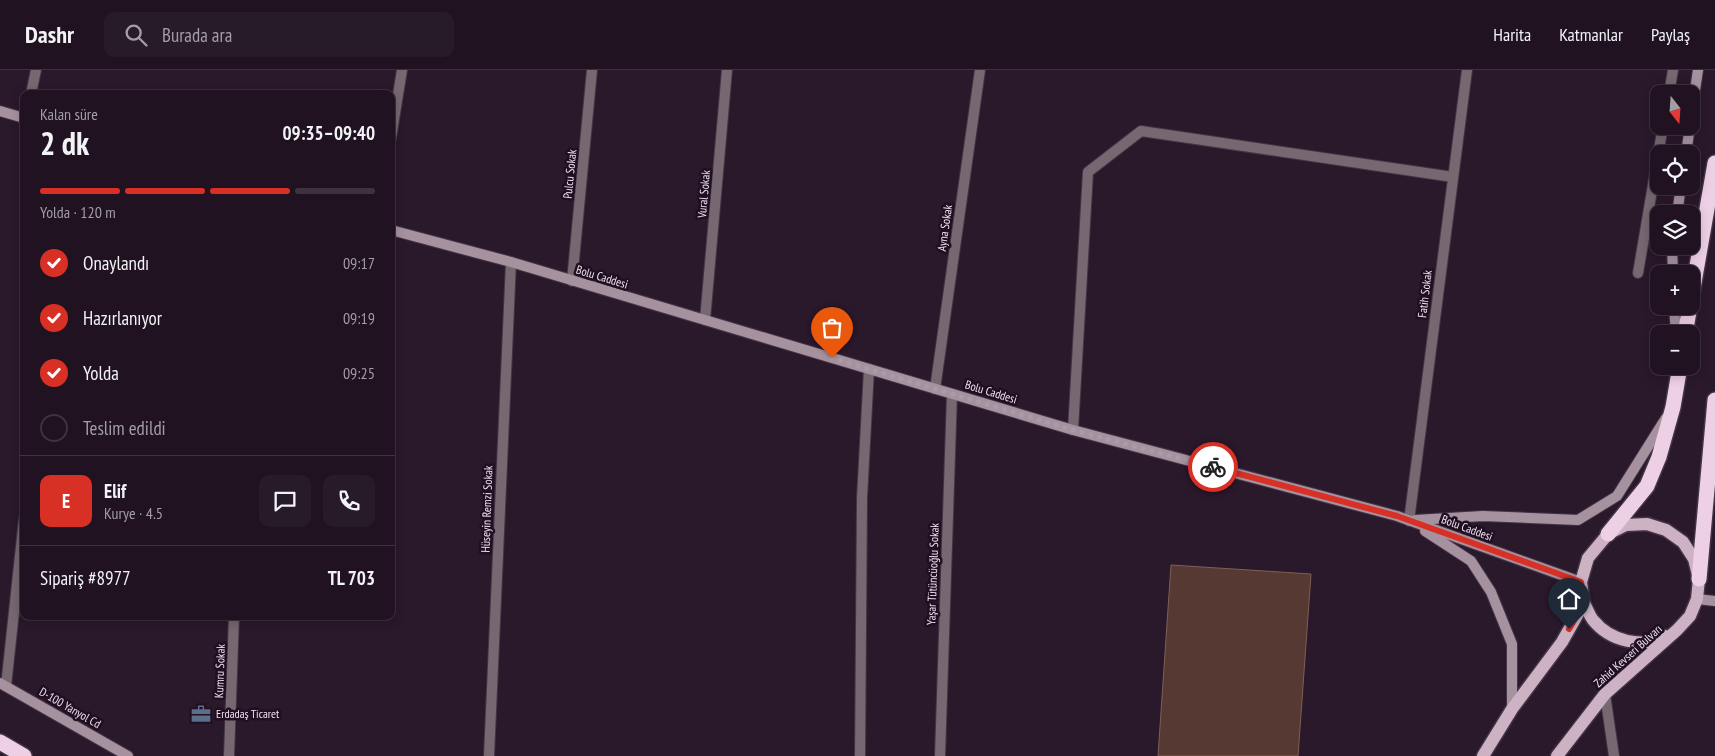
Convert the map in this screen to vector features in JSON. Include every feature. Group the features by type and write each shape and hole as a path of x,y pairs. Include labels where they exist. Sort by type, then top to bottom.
{"highway":[{"path":"1697,265 1715,163"},
{"path":"1608,534 1648,486 1659,457 1672,407 1677,375"},
{"path":"1699,579 1715,400"},
{"path":"0,742 24,756"}],"main road":[{"path":"1696,85 1698,70"},
{"path":"0,111 20,117"},
{"name":"Bolu Caddesi","path":"395,231 510,262 1073,430 1409,520 1581,582"},
{"path":"1409,520 1483,516 1578,520 1617,496 1672,407"},
{"path":"1409,520 1471,560 1492,592 1512,644 1512,709"},
{"path":"1677,630 1660,639 1642,643 1623,640 1606,632 1592,619 1584,603 1581,582 1588,558 1608,534 1626,526 1647,524 1666,530 1683,542 1694,559 1699,579 1697,599 1715,601"},
{"name":"Zahid Kevseri Bulvarı","path":"1557,756 1605,694 1677,630 1690,616 1697,599"},
{"path":"1483,756 1512,709 1562,642 1584,603"},
{"name":"D-100 Yanyol Cd","path":"3,684 128,756"}],"street":[{"path":"32,90 36,70"},
{"path":"395,113 402,70"},
{"name":"Pulcu Sokak","path":"572,281 592,70"},
{"name":"Vural Sokak","path":"705,320 727,70"},
{"name":"Ayna Sokak","path":"935,389 980,70"},
{"name":"Fatih Sokak","path":"1409,520 1467,70"},
{"path":"1670,85 1673,70"},
{"path":"1073,430 1088,172 1141,130 1453,177"},
{"path":"1638,273 1661,135"},
{"name":"Hüseyin Remzi Sokak","path":"489,756 510,262"},
{"path":"860,756 862,498 868,369"},
{"name":"Yaşar Tütüncüoğlu Sokak","path":"940,756 952,394"},
{"path":"3,684 20,550"},
{"name":"Kumru Sokak","path":"229,756 234,620"},
{"path":"1605,694 1614,756"}],"building":[{"path":"1171,565 1311,574 1298,756 1158,756"}],"way so far":[{"path":"832,358 1073,430 1213,467"}],"place":[{"name":"Erdadaş Ticaret","path":"201,714"}],"route":[{"path":"1213,467 1397,516 1581,582 1584,603 1569,629"}]}
